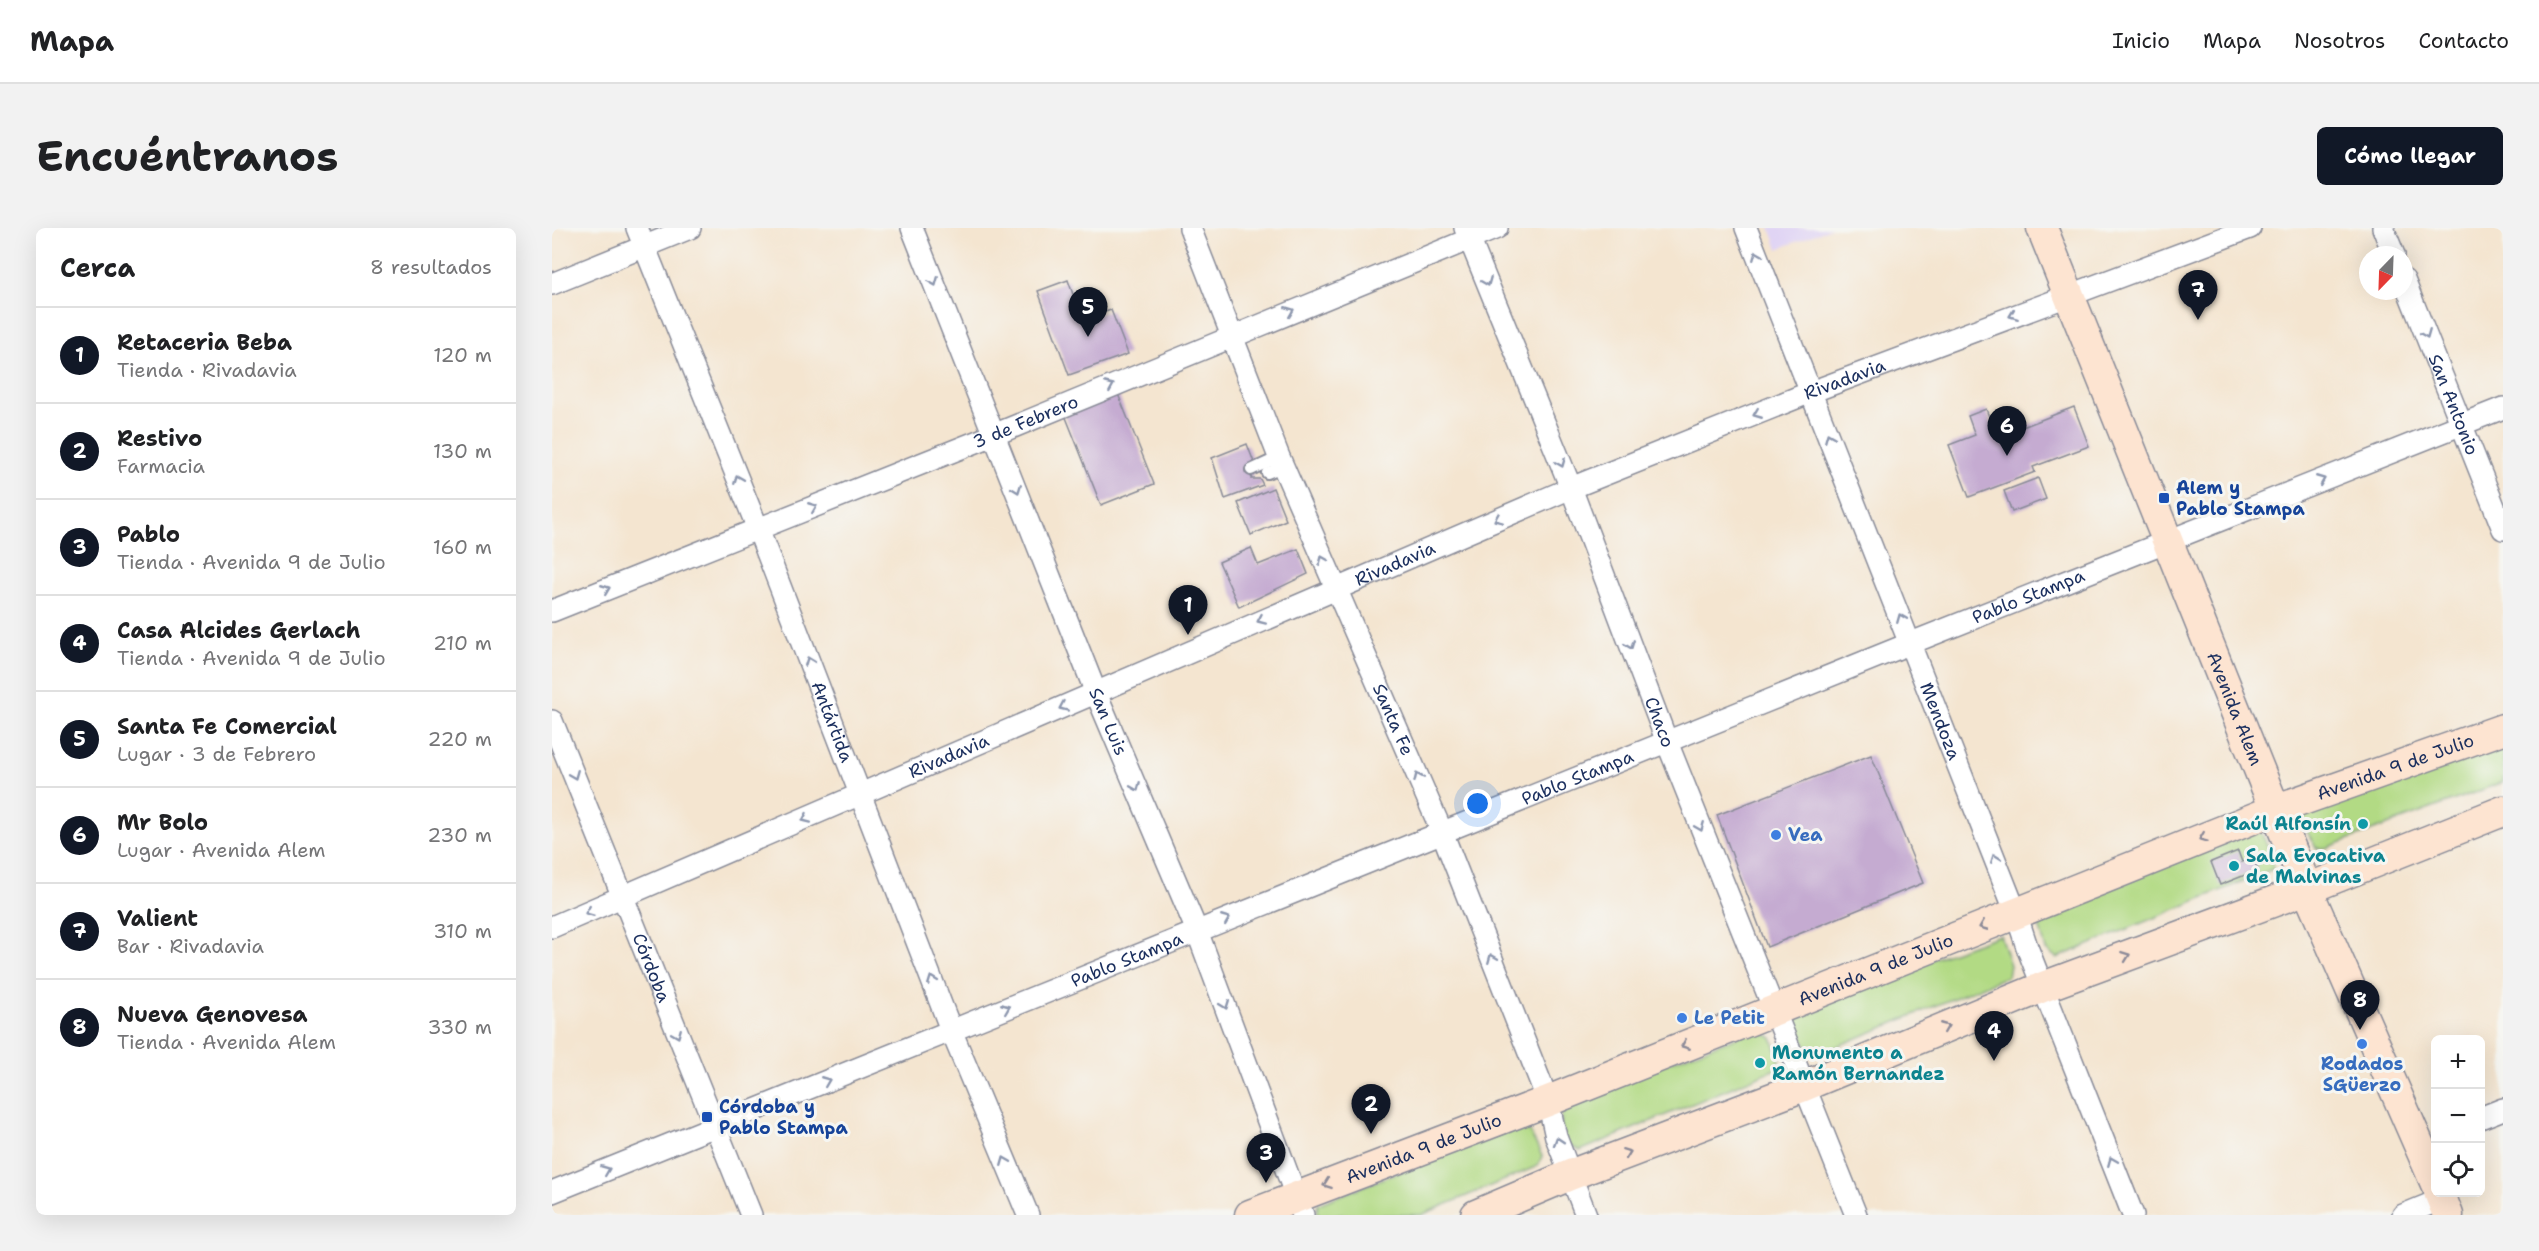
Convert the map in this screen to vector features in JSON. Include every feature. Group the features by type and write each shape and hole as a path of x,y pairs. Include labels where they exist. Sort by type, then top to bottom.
{"main road":[{"name":"Avenida Alem","path":"2042,228 2277,808 2307,889 2427,1139 2441,1198"},
{"name":"Avenida 9 de Julio","path":"1250,1215 1300,1205 1548,1101 2277,808 2503,729"},
{"path":"1476,1215 1570,1175 1804,1086 2043,987 2307,889 2503,811"}],"street":[{"path":"552,284 640,237 690,228"},
{"name":"San Luis","path":"912,228 996,434 1095,693 1197,931 1300,1205"},
{"name":"Santa Fe","path":"1190,228 1276,466 1334,588 1442,832 1548,1101 1556,1137 1586,1215"},
{"name":"3 de Febrero","path":"552,610 996,434 1467,234 1497,228"},
{"name":"Mendoza","path":"1746,228 1911,643 2133,1215"},
{"name":"Rivadavia","path":"552,927 1334,588 1571,488 1811,392 2068,294 2250,228"},
{"path":"2383,228 2390,246"},
{"name":"Chaco","path":"1467,234 1571,488 1667,742 1856,1215"},
{"name":"Antártida","path":"640,237 758,528 951,1030 1028,1215"},
{"name":"San Antonio","path":"2412,300 2503,529"},
{"name":"Pablo Stampa","path":"552,1192 1911,643 2503,408"},
{"name":"Córdoba","path":"552,721 751,1215"},
{"path":"2485,1116 2503,1109"},
{"path":"2403,1215 2441,1198"}],"lane":[{"path":"1251,470 1276,466"}],"shaded area":[{"path":"1770,228 1831,228 1778,249"}],"green space":[{"path":"2503,742 2503,782 2326,848 2316,848 2299,817 2306,807"},
{"path":"2259,829 2274,858 2273,869 2057,958 2046,950 2038,922 2044,913"},
{"path":"2000,935 2010,965 2008,976 1821,1053 1806,1046 1795,1024 1799,1007"},
{"path":"1758,1029 1772,1038 1780,1060 1778,1068 1580,1151 1566,1143 1561,1125 1562,1102"},
{"path":"1516,1126 1529,1130 1542,1156 1538,1166 1421,1215 1316,1215 1318,1204"}],"building":[{"path":"1068,280 1082,320 1111,310 1128,354 1069,375 1038,291"},
{"path":"1118,394 1154,484 1101,505 1065,415"},
{"path":"2074,407 2089,446 2033,467 2035,472 1969,497 1949,445 1975,435 1968,416 1986,409 1997,437"},
{"path":"1247,444 1255,465 1251,479 1260,479 1263,485 1225,499 1212,458"},
{"path":"2038,478 2046,499 2012,512 2004,491"},
{"path":"1273,488 1286,520 1251,535 1238,503"},
{"path":"1251,548 1258,565 1298,549 1308,574 1239,607 1219,562"},
{"path":"1871,755 1923,883 1767,947 1717,815"},
{"name":"Sala Evocativa de Malvinas","path":"2238,851 2242,862 2253,858 2258,870 2220,885 2211,862"}],"place":[{"name":"Valient","path":"2198,320"},
{"name":"Santa Fe Comercial","path":"1088,337"},
{"name":"Mr Bolo","path":"2007,456"},
{"name":"Alem y Pablo Stampa","path":"2164,498"},
{"name":"Retaceria Beba","path":"1188,635"},
{"name":"Raúl Alfonsín","path":"2363,824"},
{"name":"Vea","path":"1776,835"},
{"name":"Sala Evocativa de Malvinas","path":"2234,866"},
{"name":"Le Petit","path":"1682,1018"},
{"name":"Nueva Genovesa","path":"2360,1030"},
{"name":"Rodados SGüerzo","path":"2362,1044"},
{"name":"Casa Alcides Gerlach","path":"1994,1061"},
{"name":"Monumento a Ramón Bernandez","path":"1760,1063"},
{"name":"Córdoba y Pablo Stampa","path":"707,1117"},
{"name":"Restivo","path":"1371,1134"},
{"name":"Pablo","path":"1266,1183"}]}
